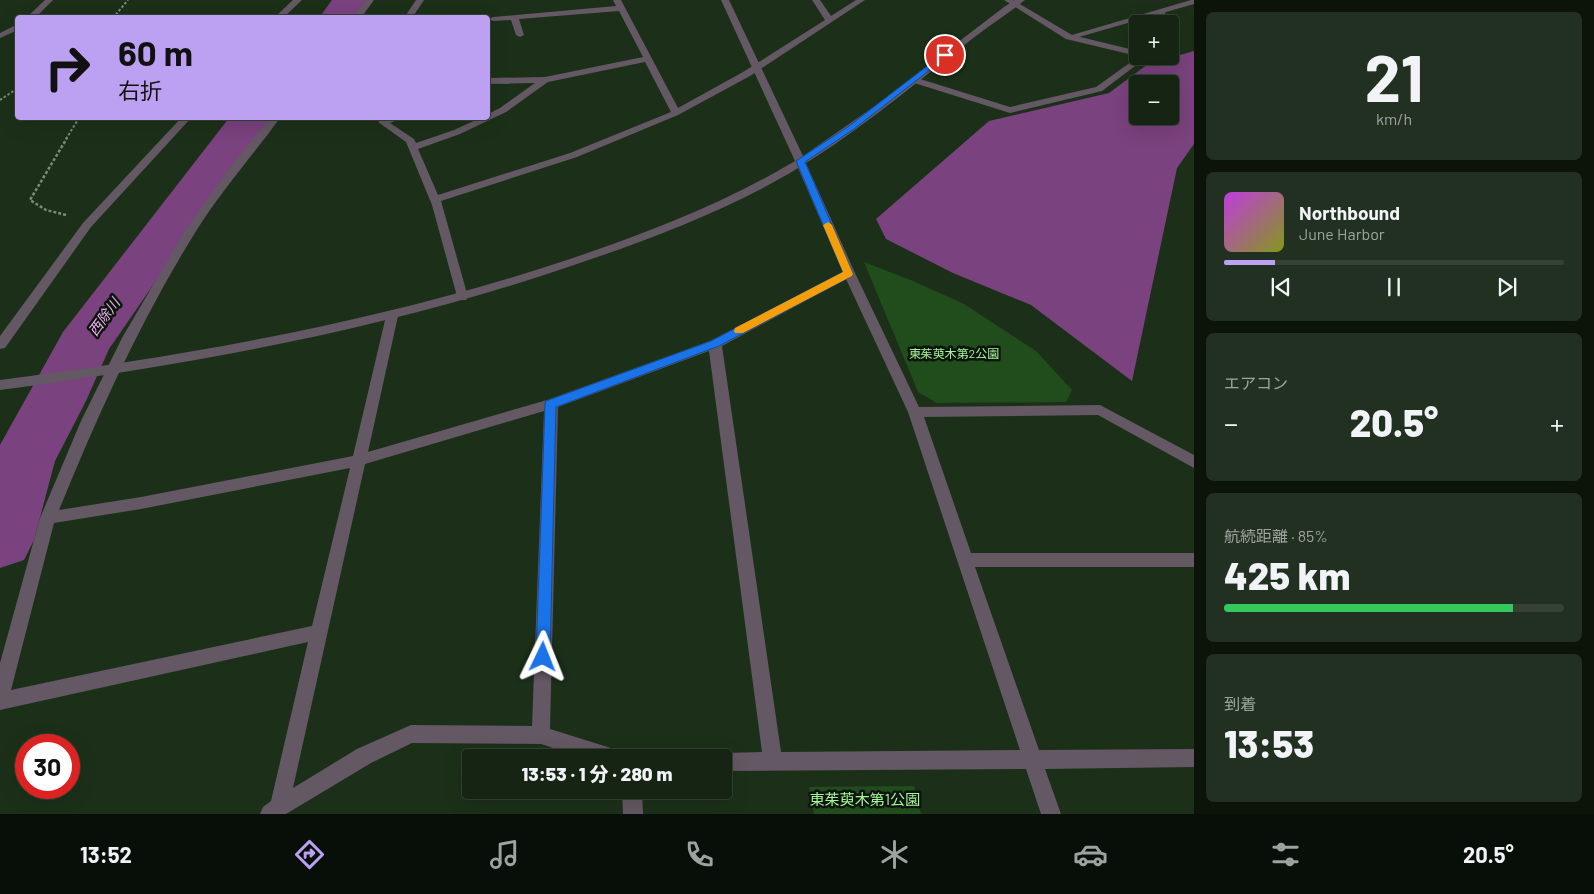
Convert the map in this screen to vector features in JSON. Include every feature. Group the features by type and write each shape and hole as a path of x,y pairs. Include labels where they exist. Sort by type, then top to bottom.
{"street":[{"path":"33,15 49,0"},
{"path":"281,15 298,0"},
{"path":"358,15 370,0"},
{"path":"410,15 420,0"},
{"path":"725,0 755,68 800,161 849,274 915,412 1051,814"},
{"path":"816,0 830,21"},
{"path":"434,200 528,172 594,148 676,112 707,97 862,0"},
{"path":"0,385 114,370 260,345 392,316 576,262 642,238 704,212 764,183 829,144 1014,1 1069,37 1138,54 1134,63 1099,89 1010,110 914,80"},
{"path":"1069,37 1194,2"},
{"path":"493,19 619,4 676,112"},
{"path":"514,17 520,35"},
{"path":"0,36 15,28"},
{"path":"490,82 545,80 648,59"},
{"path":"490,116 503,110 545,80"},
{"path":"0,345 91,220 184,120"},
{"path":"0,696 48,518 88,421 149,300 193,227 235,168 273,120"},
{"path":"388,120 383,122 411,142 434,200 462,297"},
{"path":"412,148 457,132 482,120"},
{"path":"48,518 141,503 360,460 550,404 715,344 849,274"},
{"path":"274,810 320,632 392,316"},
{"path":"715,344 773,762"},
{"path":"540,735 550,404"},
{"path":"915,412 1100,410 1194,462"},
{"path":"965,560 1194,560"},
{"path":"0,701 320,632"},
{"path":"274,810 364,756 411,734 540,735 585,749"},
{"path":"732,762 1194,758"},
{"path":"632,799 633,814"}],"path":[{"path":"116,15 128,0"},
{"path":"0,100 15,90"},
{"path":"79,120 30,200 36,206 51,213 91,220"}],"green space":[{"name":"東茱萸木第2公園","path":"864,262 964,304 1036,351 1072,390 1066,402 937,403 918,392"},
{"name":"東茱萸木第1公園","path":"914,786 921,814 814,814 809,787"}],"shaded area":[{"path":"1194,51 1194,144 1177,168 1132,381 1031,305 953,273 886,239 876,219 989,121 1109,93 1129,78 1129,125 1179,125 1179,75 1133,75 1147,65 1179,65 1179,55"}],"waterway":[{"name":"西除川","path":"338,15 350,0"},
{"name":"西除川","path":"0,540 23,461 56,401 83,345 220,156 248,120"}],"slow traffic":[{"path":"739,331 849,274 828,225"}],"route":[{"path":"543,657 550,404 715,344 849,274 800,161 852,128 945,55"}]}
